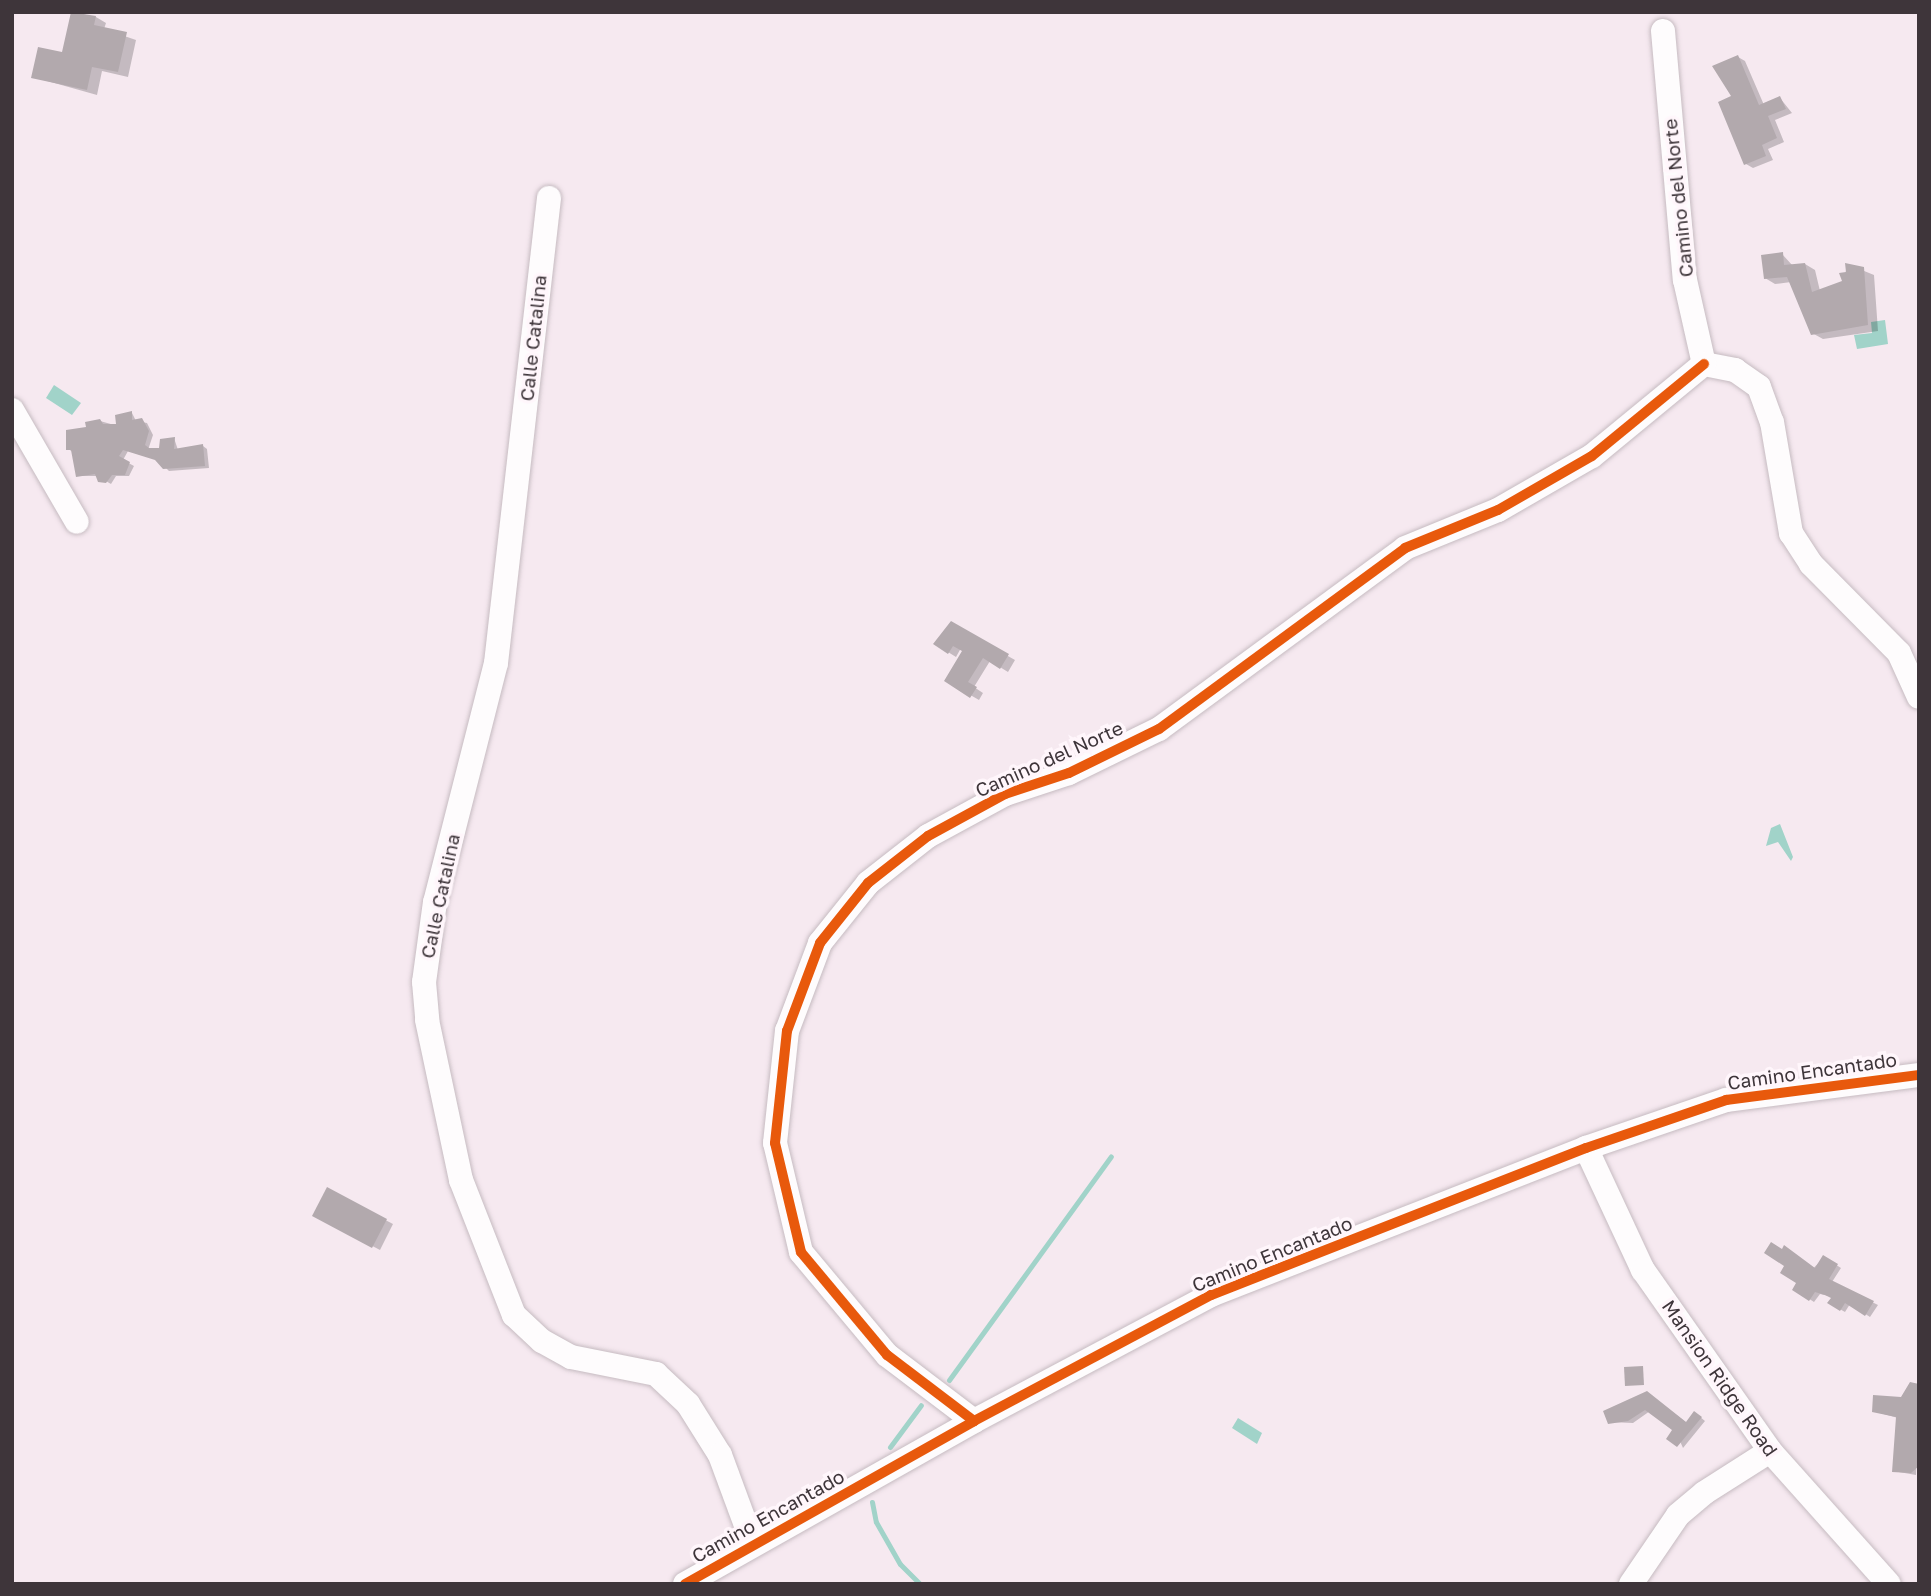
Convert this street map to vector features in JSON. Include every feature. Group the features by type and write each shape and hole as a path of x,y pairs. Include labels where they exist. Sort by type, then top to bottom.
{"street":[{"name":"Camino del Norte","path":"974,1421 887,1355 801,1252 775,1143 787,1031 820,943 867,883 928,836 1005,794 1069,773 1158,729 1405,548 1497,510 1592,456 1704,364 1685,280 1663,32"},
{"name":"Calle Catalina","path":"549,198 496,663 435,902 424,982 427,1020 461,1180 514,1315 542,1341 570,1357 656,1374 688,1404 720,1455 753,1544"},
{"path":"1704,364 1735,370 1759,387 1772,422 1791,533 1811,564 1899,653 1919,697"},
{"path":"12,410 77,522"},
{"name":"Camino Encantado","path":"685,1584 974,1421 1211,1295 1586,1148 1726,1100 1919,1075"},
{"name":"Mansion Ridge Road","path":"1586,1148 1643,1270 1770,1451 1867,1564 1889,1584"},
{"path":"1631,1584 1678,1515 1770,1451"}],"shaded area":[{"path":"1885,320 1888,344 1857,349 1854,335 1872,333 1871,322"},
{"path":"54,385 81,403 72,415 46,398"},
{"path":"1780,824 1793,857 1791,861 1778,842 1766,846 1771,828"},
{"path":"1238,1418 1262,1433 1257,1444 1232,1428"}],"building":[{"path":"71,12 96,16 94,25 127,32 118,72 92,67 87,90 31,78 38,47 62,52"},
{"path":"1738,55 1759,105 1780,96 1786,109 1768,116 1777,138 1762,145 1766,156 1744,165 1718,102 1731,96 1712,66"},
{"path":"1783,252 1784,265 1805,263 1812,292 1842,281 1839,273 1846,272 1845,263 1864,267 1868,325 1811,335 1787,277 1764,279 1761,255"},
{"path":"132,411 132,420 142,418 149,431 145,445 159,448 160,439 175,437 174,449 203,444 205,466 163,469 155,460 123,450 119,456 130,462 125,475 112,475 106,483 98,482 95,474 76,477 71,450 66,450 66,430 86,427 85,422 100,419 103,424 116,424 115,415"},
{"path":"951,621 1009,654 1000,669 983,658 968,682 977,687 970,698 944,681 962,651 953,646 948,654 933,644"},
{"path":"327,1187 387,1219 372,1248 312,1216"},
{"path":"1771,1242 1782,1249 1784,1245 1815,1268 1823,1255 1838,1264 1829,1279 1874,1301 1865,1316 1845,1303 1840,1311 1827,1303 1831,1298 1825,1295 1815,1292 1809,1301 1792,1290 1796,1283 1780,1273 1784,1266 1764,1253"},
{"path":"1643,1366 1644,1385 1625,1386 1624,1367"},
{"path":"1910,1382 1919,1384 1919,1466 1911,1473 1892,1472 1896,1417 1872,1412 1873,1395 1901,1397"},
{"path":"1647,1391 1686,1422 1694,1411 1702,1417 1677,1447 1666,1439 1672,1430 1645,1410 1628,1421 1608,1424 1603,1411"}],"waterway":[{"path":"949,1380 1111,1156"},
{"path":"890,1447 921,1405"},
{"path":"872,1502 876,1522 900,1564 920,1584"}],"cycle path":[{"path":"974,1421 887,1355 801,1252 775,1143 787,1031 820,943 868,883 928,836 1005,794 1069,773 1159,729 1405,548 1498,510 1592,456 1704,364"},
{"path":"685,1584 974,1421 1211,1295 1586,1148 1726,1100 1919,1075"}]}
